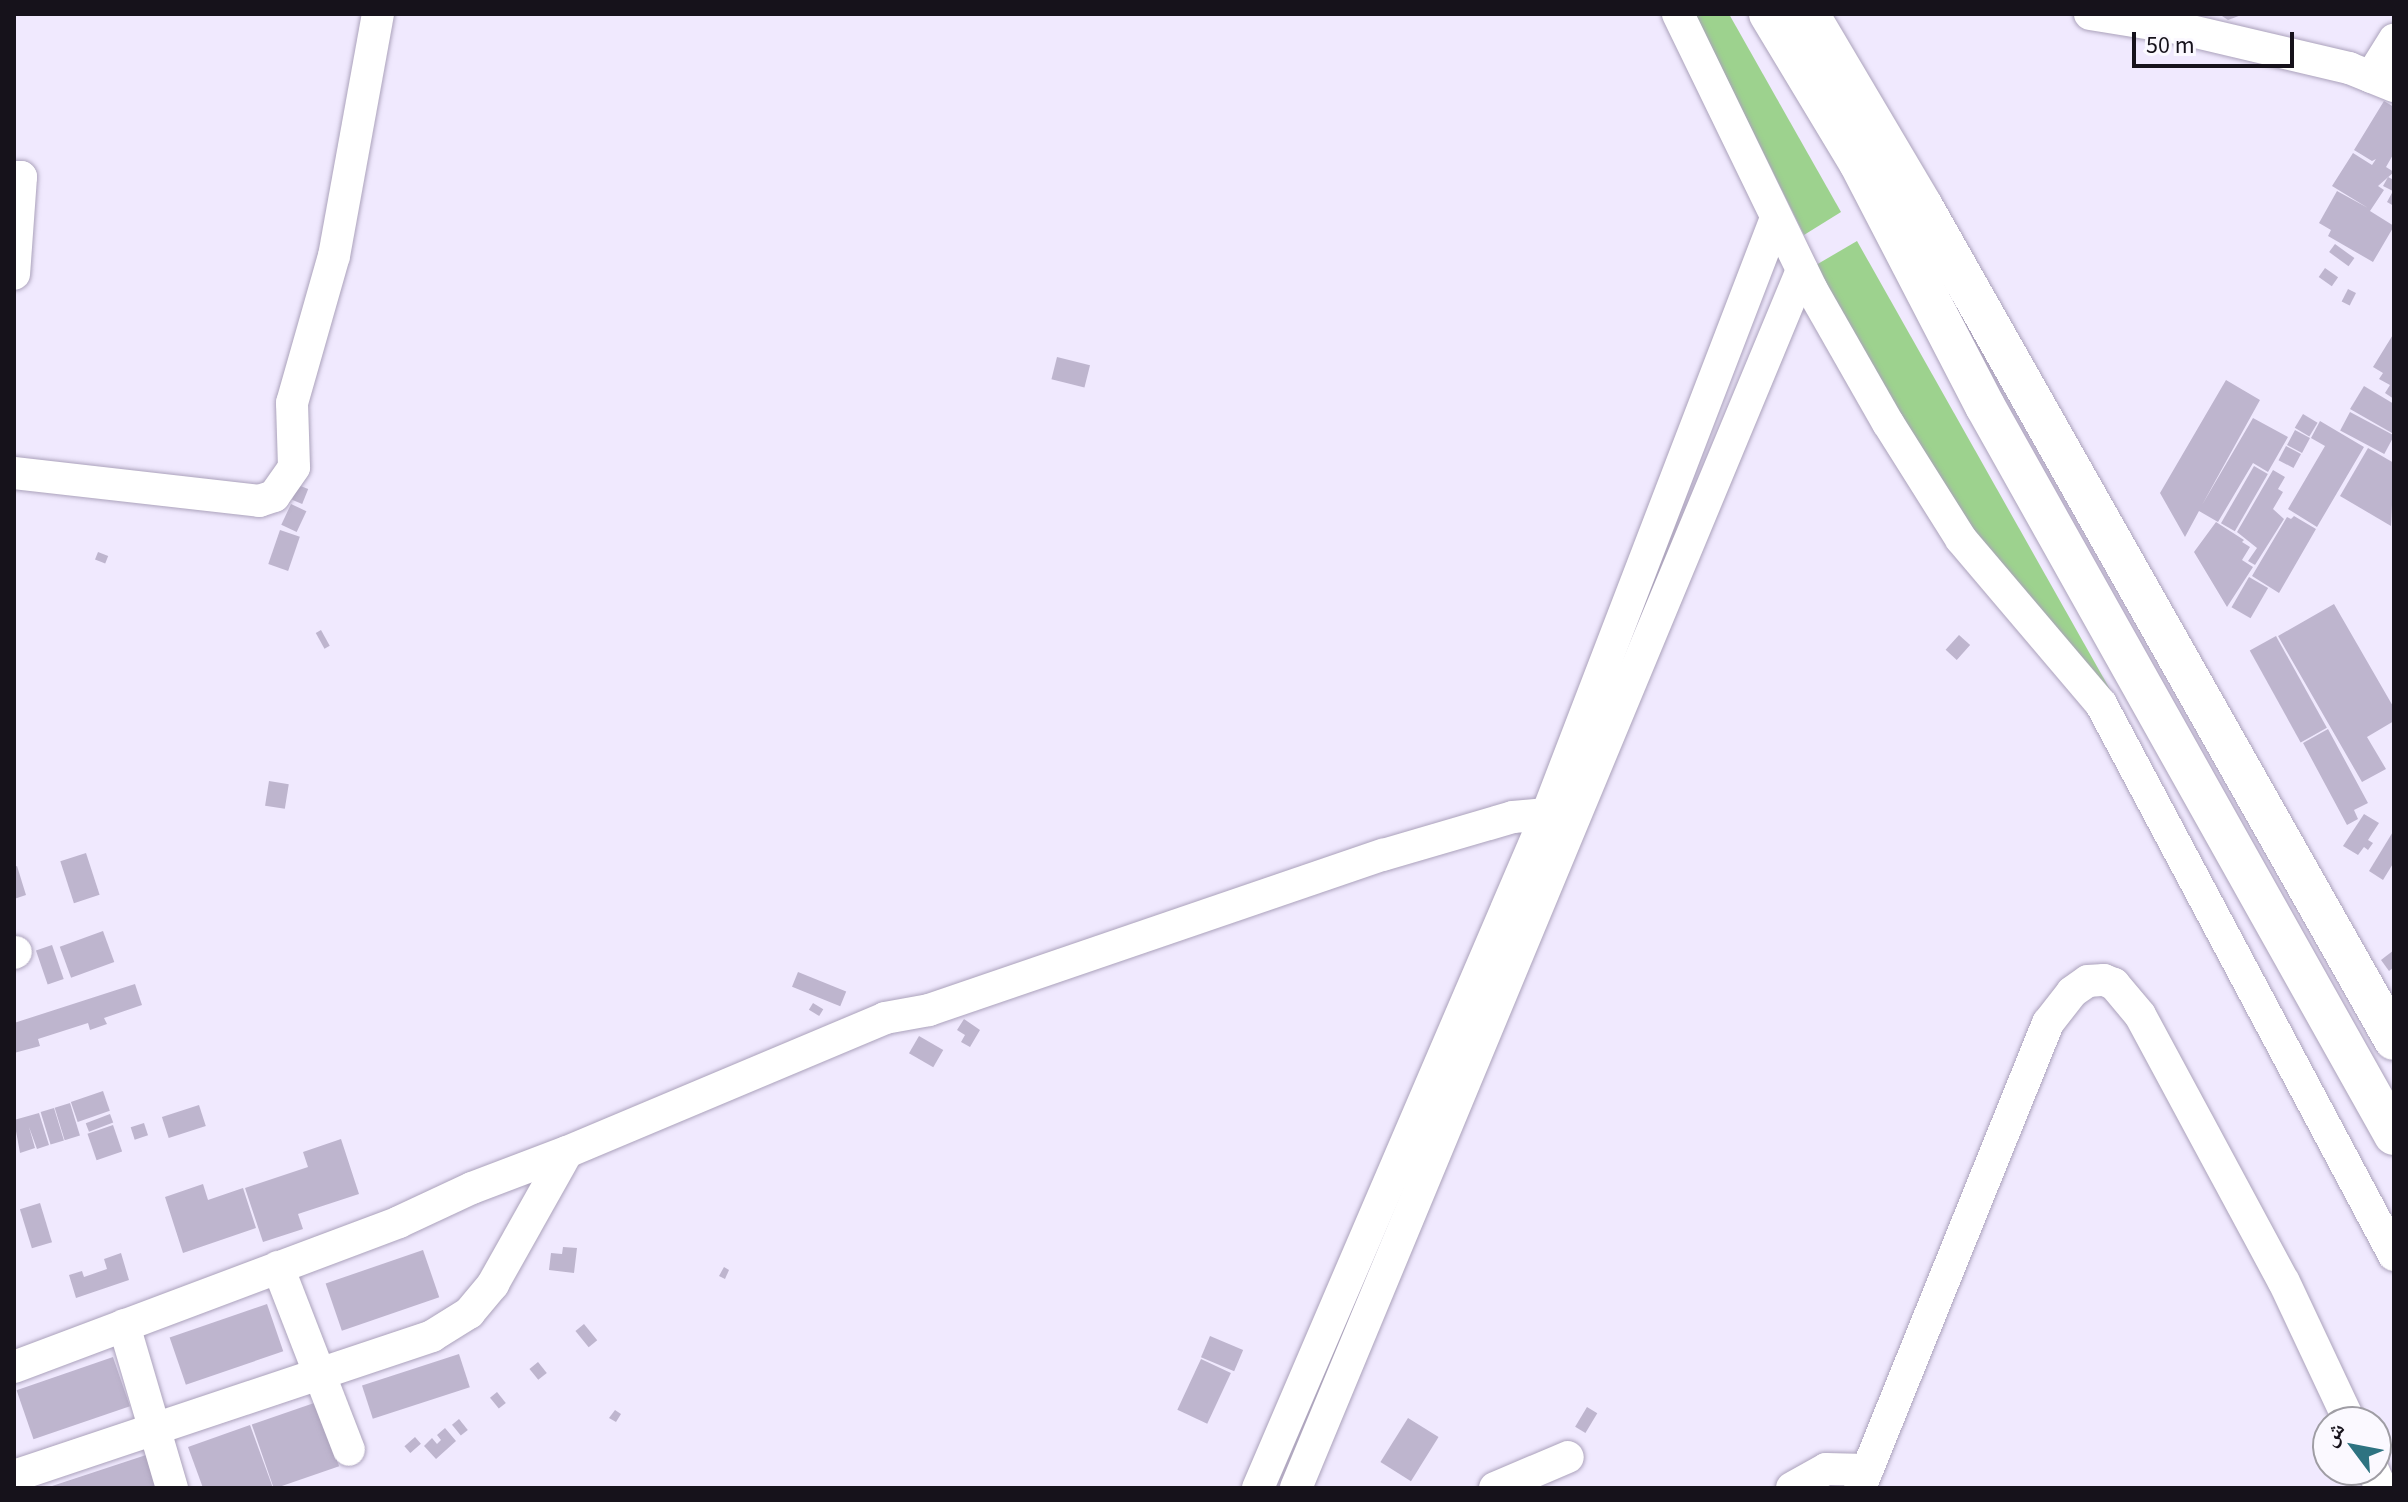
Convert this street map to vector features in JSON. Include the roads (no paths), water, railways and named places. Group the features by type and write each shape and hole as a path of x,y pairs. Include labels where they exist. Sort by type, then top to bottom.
{"main road":[{"path":"1769,14 1859,163 1985,406 2394,1135"},
{"path":"1809,14 1922,205 2394,1040"}],"street":[{"path":"14,473 259,501 274,496 294,467 292,403 334,256 378,14"},
{"path":"1678,14 1802,270 1888,423 1961,539 2101,704 2394,1255"},
{"path":"2090,14 2188,22 2349,68 2382,81 2394,40"},
{"path":"14,177 21,177 14,274"},
{"path":"1258,1488 1547,814 1776,218"},
{"path":"1296,1488 1802,270"},
{"path":"14,1367 278,1267 567,1152 885,1018 929,1010 1383,855 1513,817 1547,814"},
{"path":"1792,1488 1826,1469 1864,1479 2048,1023 2072,992 2088,981 2104,980 2114,984 2140,1015 2284,1282 2342,1406"},
{"path":"14,1476 432,1336 469,1313 493,1284 567,1152"},
{"path":"278,1267 349,1450"},
{"path":"124,1325 172,1488"},
{"path":"1495,1488 1568,1457"}]}
